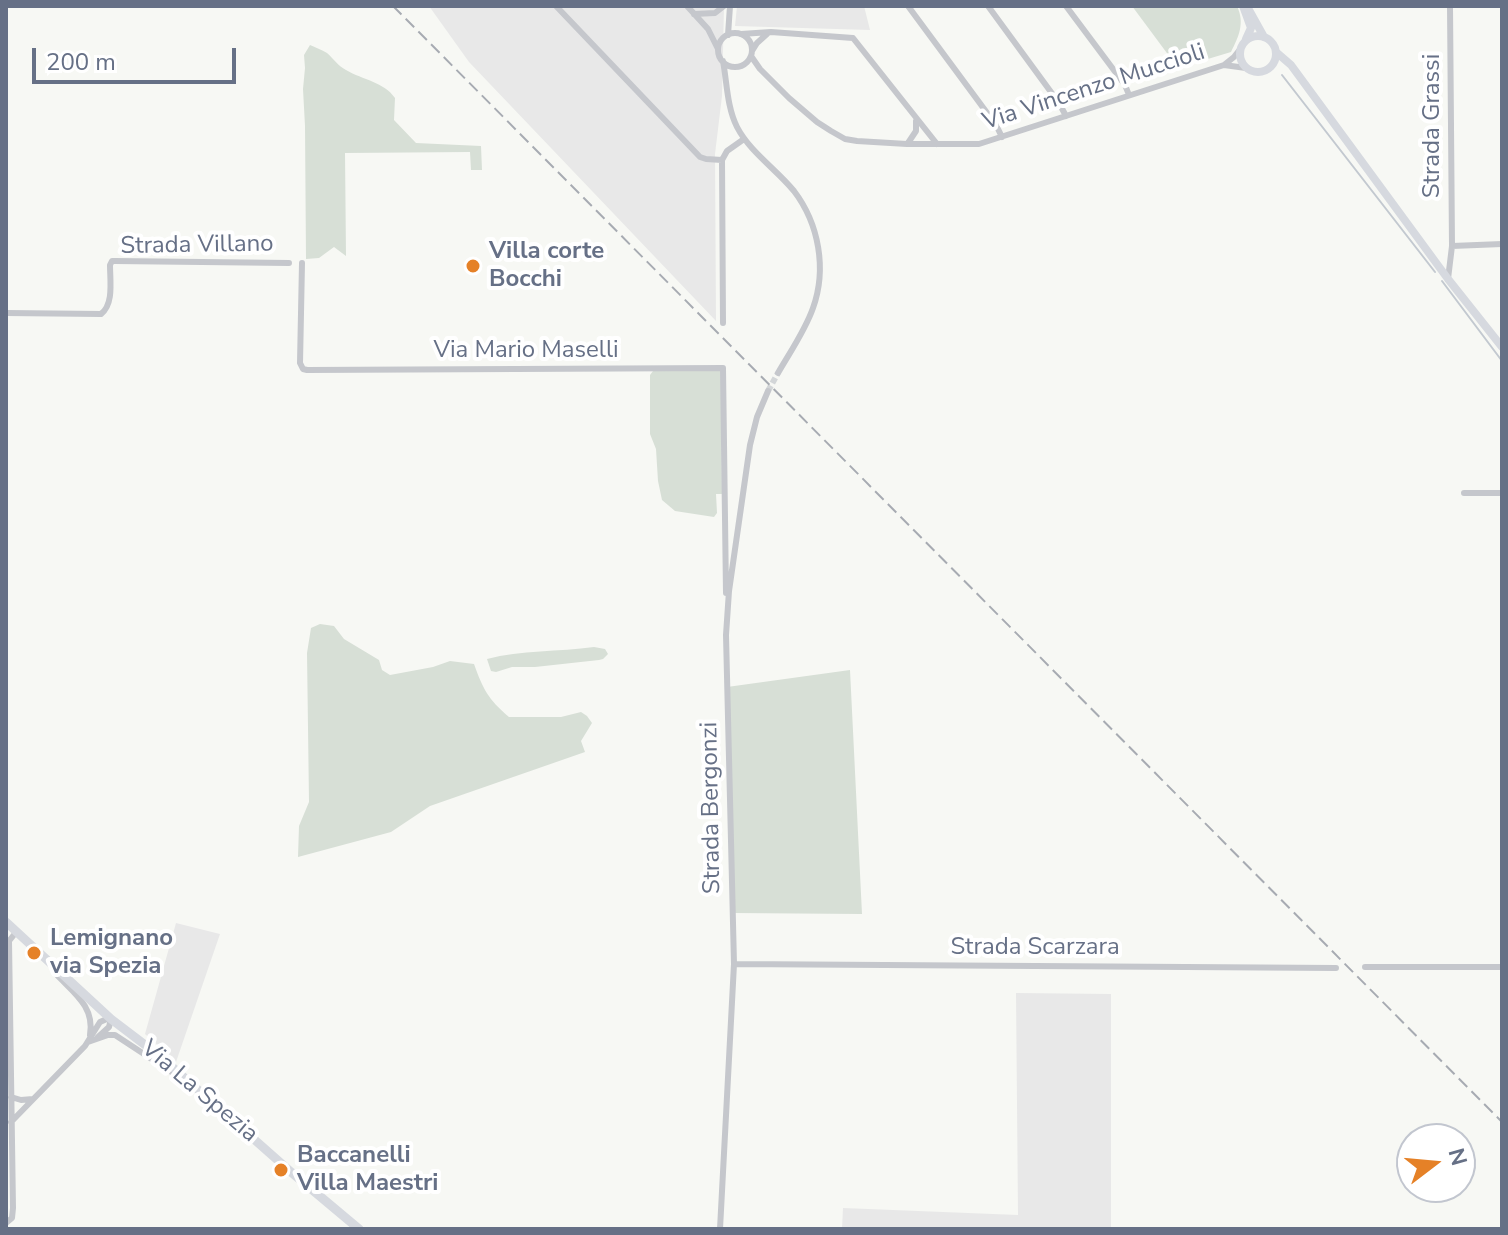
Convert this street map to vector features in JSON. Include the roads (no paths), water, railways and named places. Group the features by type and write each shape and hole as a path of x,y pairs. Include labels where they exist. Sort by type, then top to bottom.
{"main road":[{"name":"Via La Spezia","path":"6,922 111,1019 161,1057 359,1229"}],"street":[{"path":"556,6 700,157 722,160"},
{"path":"687,6 708,29 718,49 723,61 730,109 744,139 794,191 810,217 818,243 819,283 814,306 778,373"},
{"path":"694,14 715,13 727,6 727,35 718,49"},
{"path":"908,6 1002,137"},
{"path":"988,6 1066,116"},
{"path":"1066,6 1125,85 1129,95"},
{"path":"1245,6 1264,37"},
{"path":"1224,65 1234,57 1251,28 1245,6"},
{"name":"Strada Grassi","path":"1448,279 1452,246 1450,6"},
{"path":"729,21 748,40 751,54"},
{"path":"708,29 727,35 771,32 853,38 937,144"},
{"path":"726,82 761,38 771,32"},
{"path":"1246,68 1240,59 1243,44 1255,36 1264,37 1272,43 1502,347"},
{"path":"1267,70 1274,62 1276,52"},
{"name":"Via Vincenzo Muccioli","path":"751,54 760,69 789,98 817,122 845,139 907,144 979,144 1224,65"},
{"path":"723,61 728,65 760,69"},
{"path":"1224,65 1256,72 1286,68 1306,87"},
{"path":"907,144 916,131 914,118"},
{"path":"723,323 722,160 727,151 744,139"},
{"path":"1452,246 1502,244"},
{"name":"Strada Villano","path":"6,313 101,314 109,305 112,261 289,263"},
{"name":"Via Mario Maselli","path":"302,263 300,363 307,370 723,368 727,618"},
{"name":"Strada Bergonzi","path":"720,1229 734,964 727,618 753,431 768,391"},
{"path":"1464,493 1502,493"},
{"path":"725,501 741,508"},
{"path":"6,1223 12,1218 13,1208 9,941 17,931"},
{"path":"39,950 87,1007 91,1017 88,1042"},
{"name":"Strada Scarzara","path":"734,964 1336,968"},
{"path":"1365,967 1502,967"},
{"path":"11,1122 88,1042 105,1033 111,1019"},
{"path":"88,1042 115,1035 195,1086"},
{"path":"11,1097 33,1099"}],"waterway":[{"path":"1282,75 1435,272"},
{"path":"1442,281 1502,361"}],"tunnel":[{"path":"768,391 778,373"}],"railway":[{"path":"393,6 1502,1122"}],"place":[{"name":"Villa corte Bocchi","path":"473,266"},
{"name":"Lemignano via Spezia","path":"34,953"},
{"name":"Baccanelli Villa Maestri","path":"281,1170"}]}
